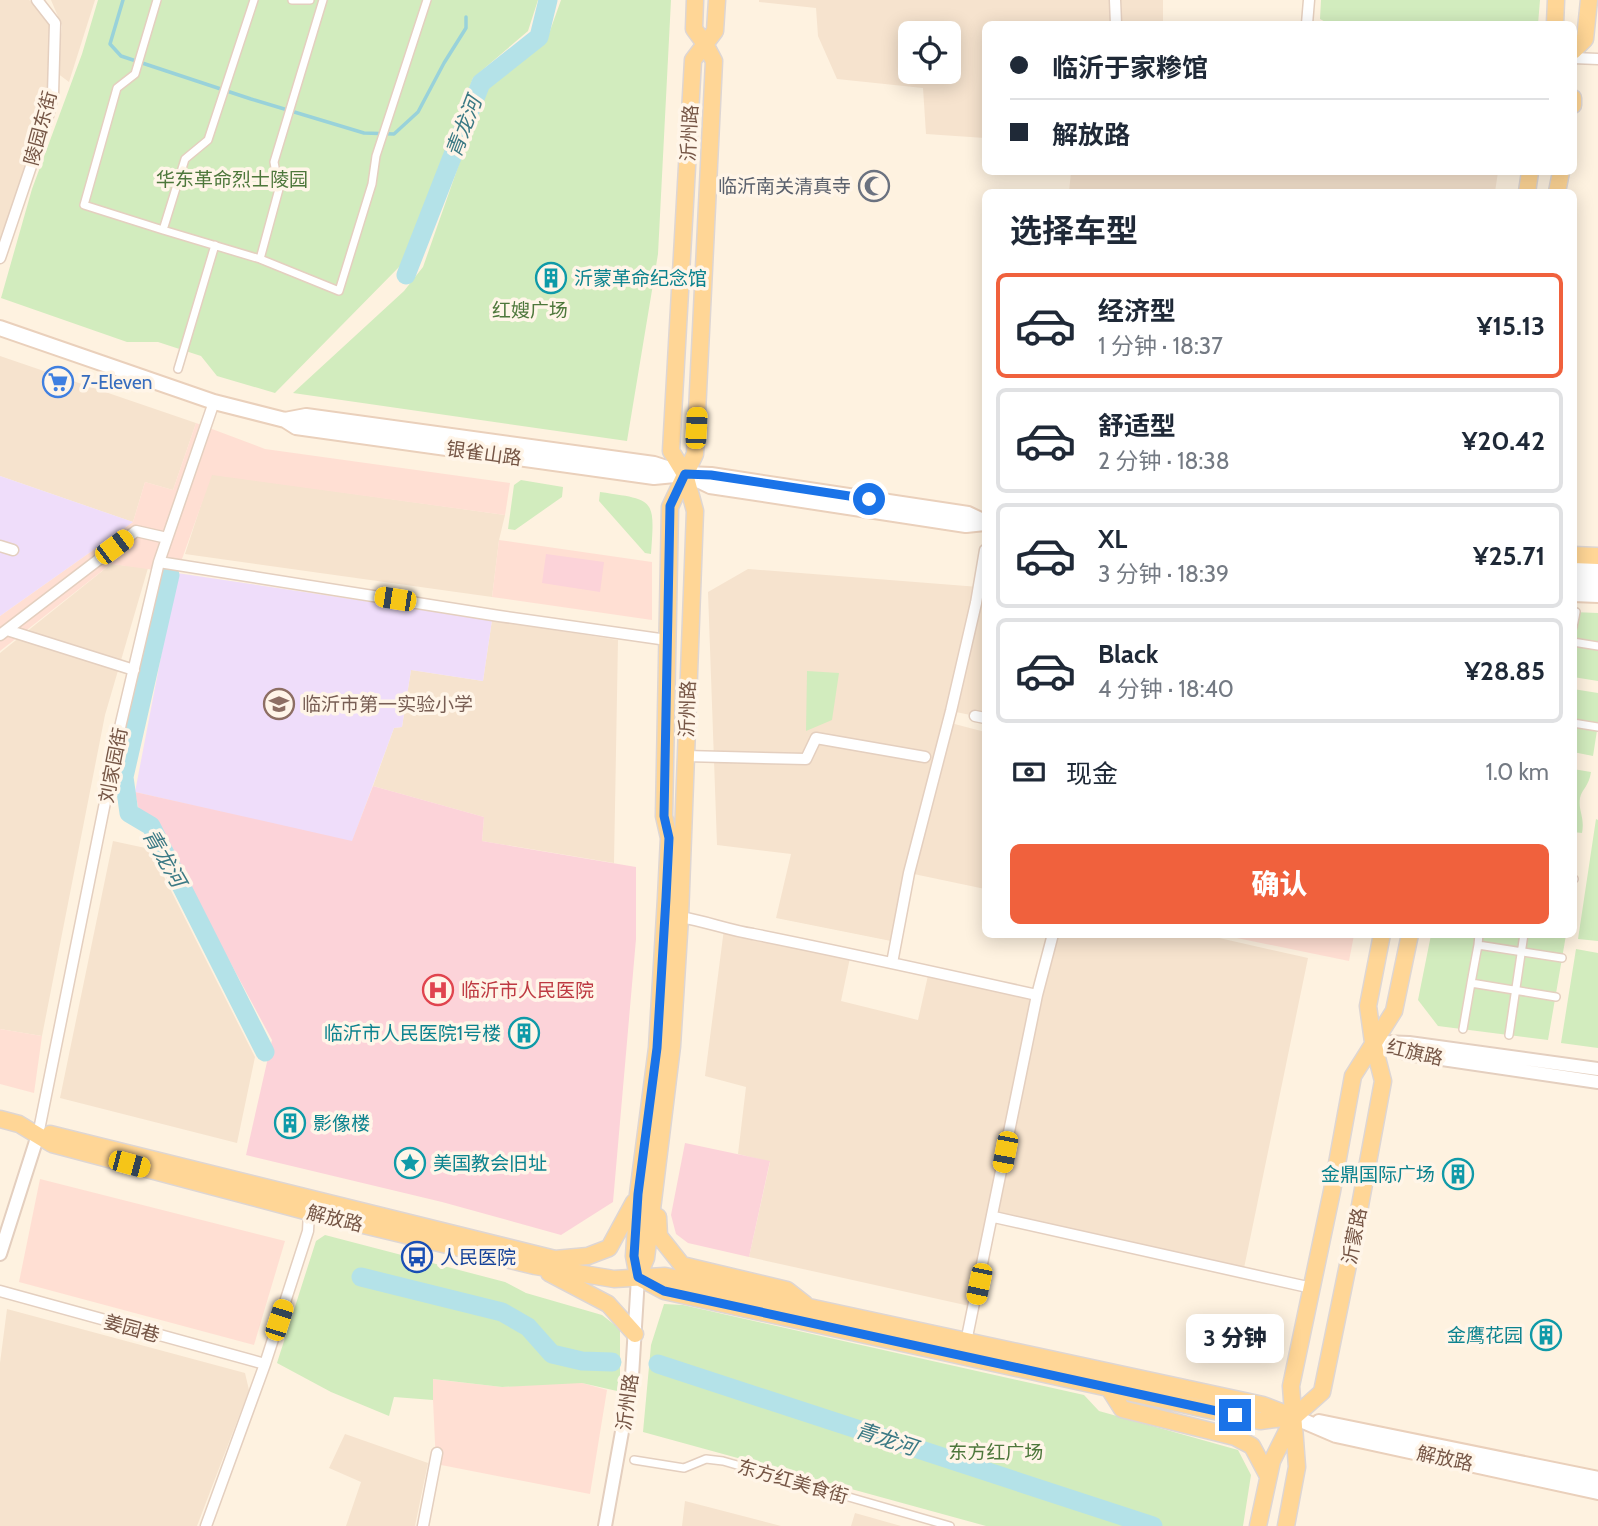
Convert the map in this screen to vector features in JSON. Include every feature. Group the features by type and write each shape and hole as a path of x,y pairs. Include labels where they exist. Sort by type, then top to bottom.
{"main road":[{"name":"沂州路","path":"638,1277 634,1256 638,1194 657,1048 669,838 664,816 670,506 695,454 713,89 714,61 694,29 695,0"},
{"name":"沂州路","path":"638,1277 646,1258 673,1046 695,511 685,474 671,451 693,60 716,31 717,0"},
{"path":"1555,21 1556,0"},
{"path":"1577,47 1586,39 1589,0"},
{"name":"银雀山路","path":"0,328 214,402 285,420 306,416 654,464 710,486 966,525 982,522"},
{"path":"1577,555 1598,556"},
{"path":"1577,568 1598,569"},
{"path":"1577,581 1598,582"},
{"path":"1577,594 1598,595"},
{"name":"沂蒙路","path":"1258,1526 1272,1461 1294,1417 1322,1392 1383,1081 1373,1042 1368,1006 1381,938"},
{"name":"沂蒙路","path":"1286,1526 1297,1467 1291,1386 1353,1076 1394,1011 1409,938"},
{"name":"解放路","path":"0,1119 19,1124 52,1144 309,1212 535,1266 614,1279 665,1276 1263,1405 1336,1435 1598,1492"},
{"name":"解放路","path":"0,1131 16,1135 55,1134 555,1259 615,1270 638,1277 664,1291 1260,1421 1294,1417 1340,1417 1392,1428 1415,1440 1598,1479"},
{"path":"656,1187 659,1236 682,1265 787,1290 810,1308"},
{"path":"555,1259 588,1256 609,1248 638,1194"},
{"path":"535,1266 608,1304 635,1334"},
{"path":"1108,1387 1122,1409 1235,1437 1252,1446 1268,1476"}],"street":[{"name":"陵园东街","path":"0,258 48,116 52,94 55,23 37,0"},
{"path":"157,0 135,74 117,88 83,205 260,259 339,291 372,184 376,156 426,0"},
{"path":"163,230 185,159 208,140 254,0"},
{"path":"292,0 310,0"},
{"path":"260,259 279,189 274,162 323,0"},
{"path":"1115,0 1115,21"},
{"path":"1307,21 1309,0"},
{"path":"1577,58 1598,59"},
{"path":"178,369 215,245"},
{"name":"刘家园街","path":"38,1135 134,670 159,562 214,402"},
{"path":"3,632 136,531 167,538"},
{"path":"0,546 13,550"},
{"path":"159,562 667,640"},
{"path":"892,963 909,873 951,711 982,568"},
{"path":"3,632 134,670"},
{"path":"1577,643 1598,646"},
{"path":"1577,724 1598,727"},
{"path":"685,756 806,759 816,738 925,757"},
{"path":"680,917 701,920 724,929 1037,995"},
{"path":"967,1342 1037,995 1052,938"},
{"path":"1463,1029 1479,938"},
{"path":"1509,1035 1523,938"},
{"path":"1478,945 1562,958"},
{"path":"1471,983 1556,997"},
{"name":"红旗路","path":"1373,1042 1409,1042 1598,1069"},
{"name":"红旗路","path":"1373,1042 1408,1054 1598,1082"},
{"path":"0,1254 38,1135"},
{"path":"206,1526 265,1364 308,1231 309,1212"},
{"path":"994,1217 1312,1288"},
{"name":"沂州路","path":"605,1526 632,1376 638,1277"},
{"name":"姜园巷","path":"0,1291 265,1364"},
{"path":"423,1526 437,1453"},
{"name":"东方红美食街","path":"634,1460 684,1468 706,1459 723,1461 950,1526"}],"shaded area":[{"path":"0,0 29,0 38,7 49,23 50,89 46,109 0,240"},
{"path":"51,0 95,0 69,82 57,73 62,26"},
{"path":"759,0 1163,0 1163,21 982,21 982,138 926,134 923,88 837,79 818,36 816,8"},
{"path":"1071,175 1498,175 1495,189 1069,189"},
{"path":"0,356 196,423 173,490 145,482 133,522 0,476"},
{"path":"196,423 265,449 510,483 505,515 212,475 177,573 111,564 0,651 0,616 133,522 145,482 173,490"},
{"path":"211,474 505,515 492,597 185,554"},
{"path":"0,476 133,522 0,616"},
{"path":"499,540 652,562 652,620 492,597"},
{"path":"546,554 604,562 600,592 542,583"},
{"path":"111,564 148,568 105,715 42,1036 0,1029 0,653"},
{"path":"748,569 979,587 947,722 982,731 982,888 909,873 896,942 776,918 791,854 717,845 708,592"},
{"name":"临沂市第一实验小学","path":"177,573 492,620 483,681 411,670 402,727 394,728 352,842 135,792"},
{"path":"976,603 982,604 982,717 951,711"},
{"path":"492,620 618,640 614,863 482,841 484,817 373,786 394,728 402,727 411,670 483,681"},
{"name":"临沂市人民医院","path":"373,786 484,817 482,841 636,867 636,939 613,1202 561,1235 442,1202 246,1155 272,1040 154,821 139,811 135,792 352,841"},
{"path":"113,841 150,849 255,1057 237,1143 60,1098"},
{"path":"724,929 851,953 841,1001 918,1020 929,971 1037,995 1052,938 1219,938 1308,958 1243,1273 994,1217 974,1307 749,1257 770,1162 738,1154 746,1087 705,1076"},
{"path":"1237,938 1353,938 1349,961"},
{"path":"0,1029 42,1036 34,1093 0,1084"},
{"path":"685,1143 770,1161 749,1257 688,1243 676,1234 671,1215"},
{"path":"40,1179 285,1241 254,1345 19,1282"},
{"path":"7,1309 245,1373 249,1390 197,1526 0,1526 0,1363"},
{"path":"432,1379 502,1387 579,1382 607,1390 590,1494 436,1464"},
{"path":"345,1434 428,1463 415,1526 346,1526 361,1482 329,1468"},
{"path":"685,1501 781,1526 682,1526"},
{"path":"855,1513 901,1526 851,1526"}],"green space":[{"name":"华东革命烈士陵园","path":"98,0 538,0 528,31 473,78 402,264 275,393 217,376 201,356 158,342 127,342 1,298 32,189 82,54"},
{"name":"红嫂广场","path":"561,0 671,0 658,254 627,441 293,393 404,291 423,267 486,87 546,42"},
{"path":"1321,0 1540,0 1538,21 1320,19"},
{"path":"521,480 563,487 562,497 515,530 508,529 514,485"},
{"path":"600,492 632,497 648,505 652,522 651,554 645,553 599,501"},
{"path":"1577,612 1598,613 1598,681 1577,678"},
{"path":"807,671 839,673 832,720 806,731"},
{"path":"1577,690 1598,693 1598,724 1593,756 1577,753"},
{"path":"1577,770 1591,772 1580,798 1582,833 1577,832"},
{"path":"1596,819 1598,820 1598,941 1578,939"},
{"path":"1430,938 1565,938 1548,1040 1438,1026 1418,1000"},
{"path":"1576,949 1598,953 1598,1048 1561,1043"},
{"path":"325,1235 505,1282 526,1293 602,1315 620,1329 620,1375 617,1391 582,1383 502,1387 433,1379 433,1400 394,1397 389,1416 331,1392 277,1363 316,1241"},
{"name":"东方红广场","path":"664,1304 683,1305 1084,1395 1099,1411 1238,1450 1251,1475 1243,1526 986,1526 643,1432 651,1345"}],"waterway":[{"path":"123,0 110,44 121,56 364,133 394,134 418,112 466,28 466,17"},
{"name":"青龙河","path":"406,275 481,83 539,37 548,0"},
{"name":"青龙河","path":"170,575 124,777 129,813 151,826 265,1052"},
{"name":"青龙河","path":"361,1277 502,1312 528,1327 552,1354 582,1361 612,1362"},
{"name":"青龙河","path":"658,1364 1153,1526"}],"place":[{"name":"临沂南关清真寺","path":"874,186"},
{"name":"沂蒙革命纪念馆","path":"551,278"},
{"name":"7-Eleven","path":"58,382"},
{"name":"临沂市第一实验小学","path":"279,704"},
{"name":"临沂市人民医院","path":"438,990"},
{"name":"临沂市人民医院1号楼","path":"524,1033"},
{"name":"影像楼","path":"290,1123"},
{"name":"美国教会旧址","path":"410,1163"},
{"name":"金鼎国际广场","path":"1458,1174"},
{"name":"人民医院","path":"417,1257"},
{"name":"金鹰花园","path":"1546,1335"}],"route":[{"path":"869,499 711,475 685,474 670,506 664,816 669,838 657,1048 638,1194 634,1256 638,1277 664,1291 1235,1415"}]}
